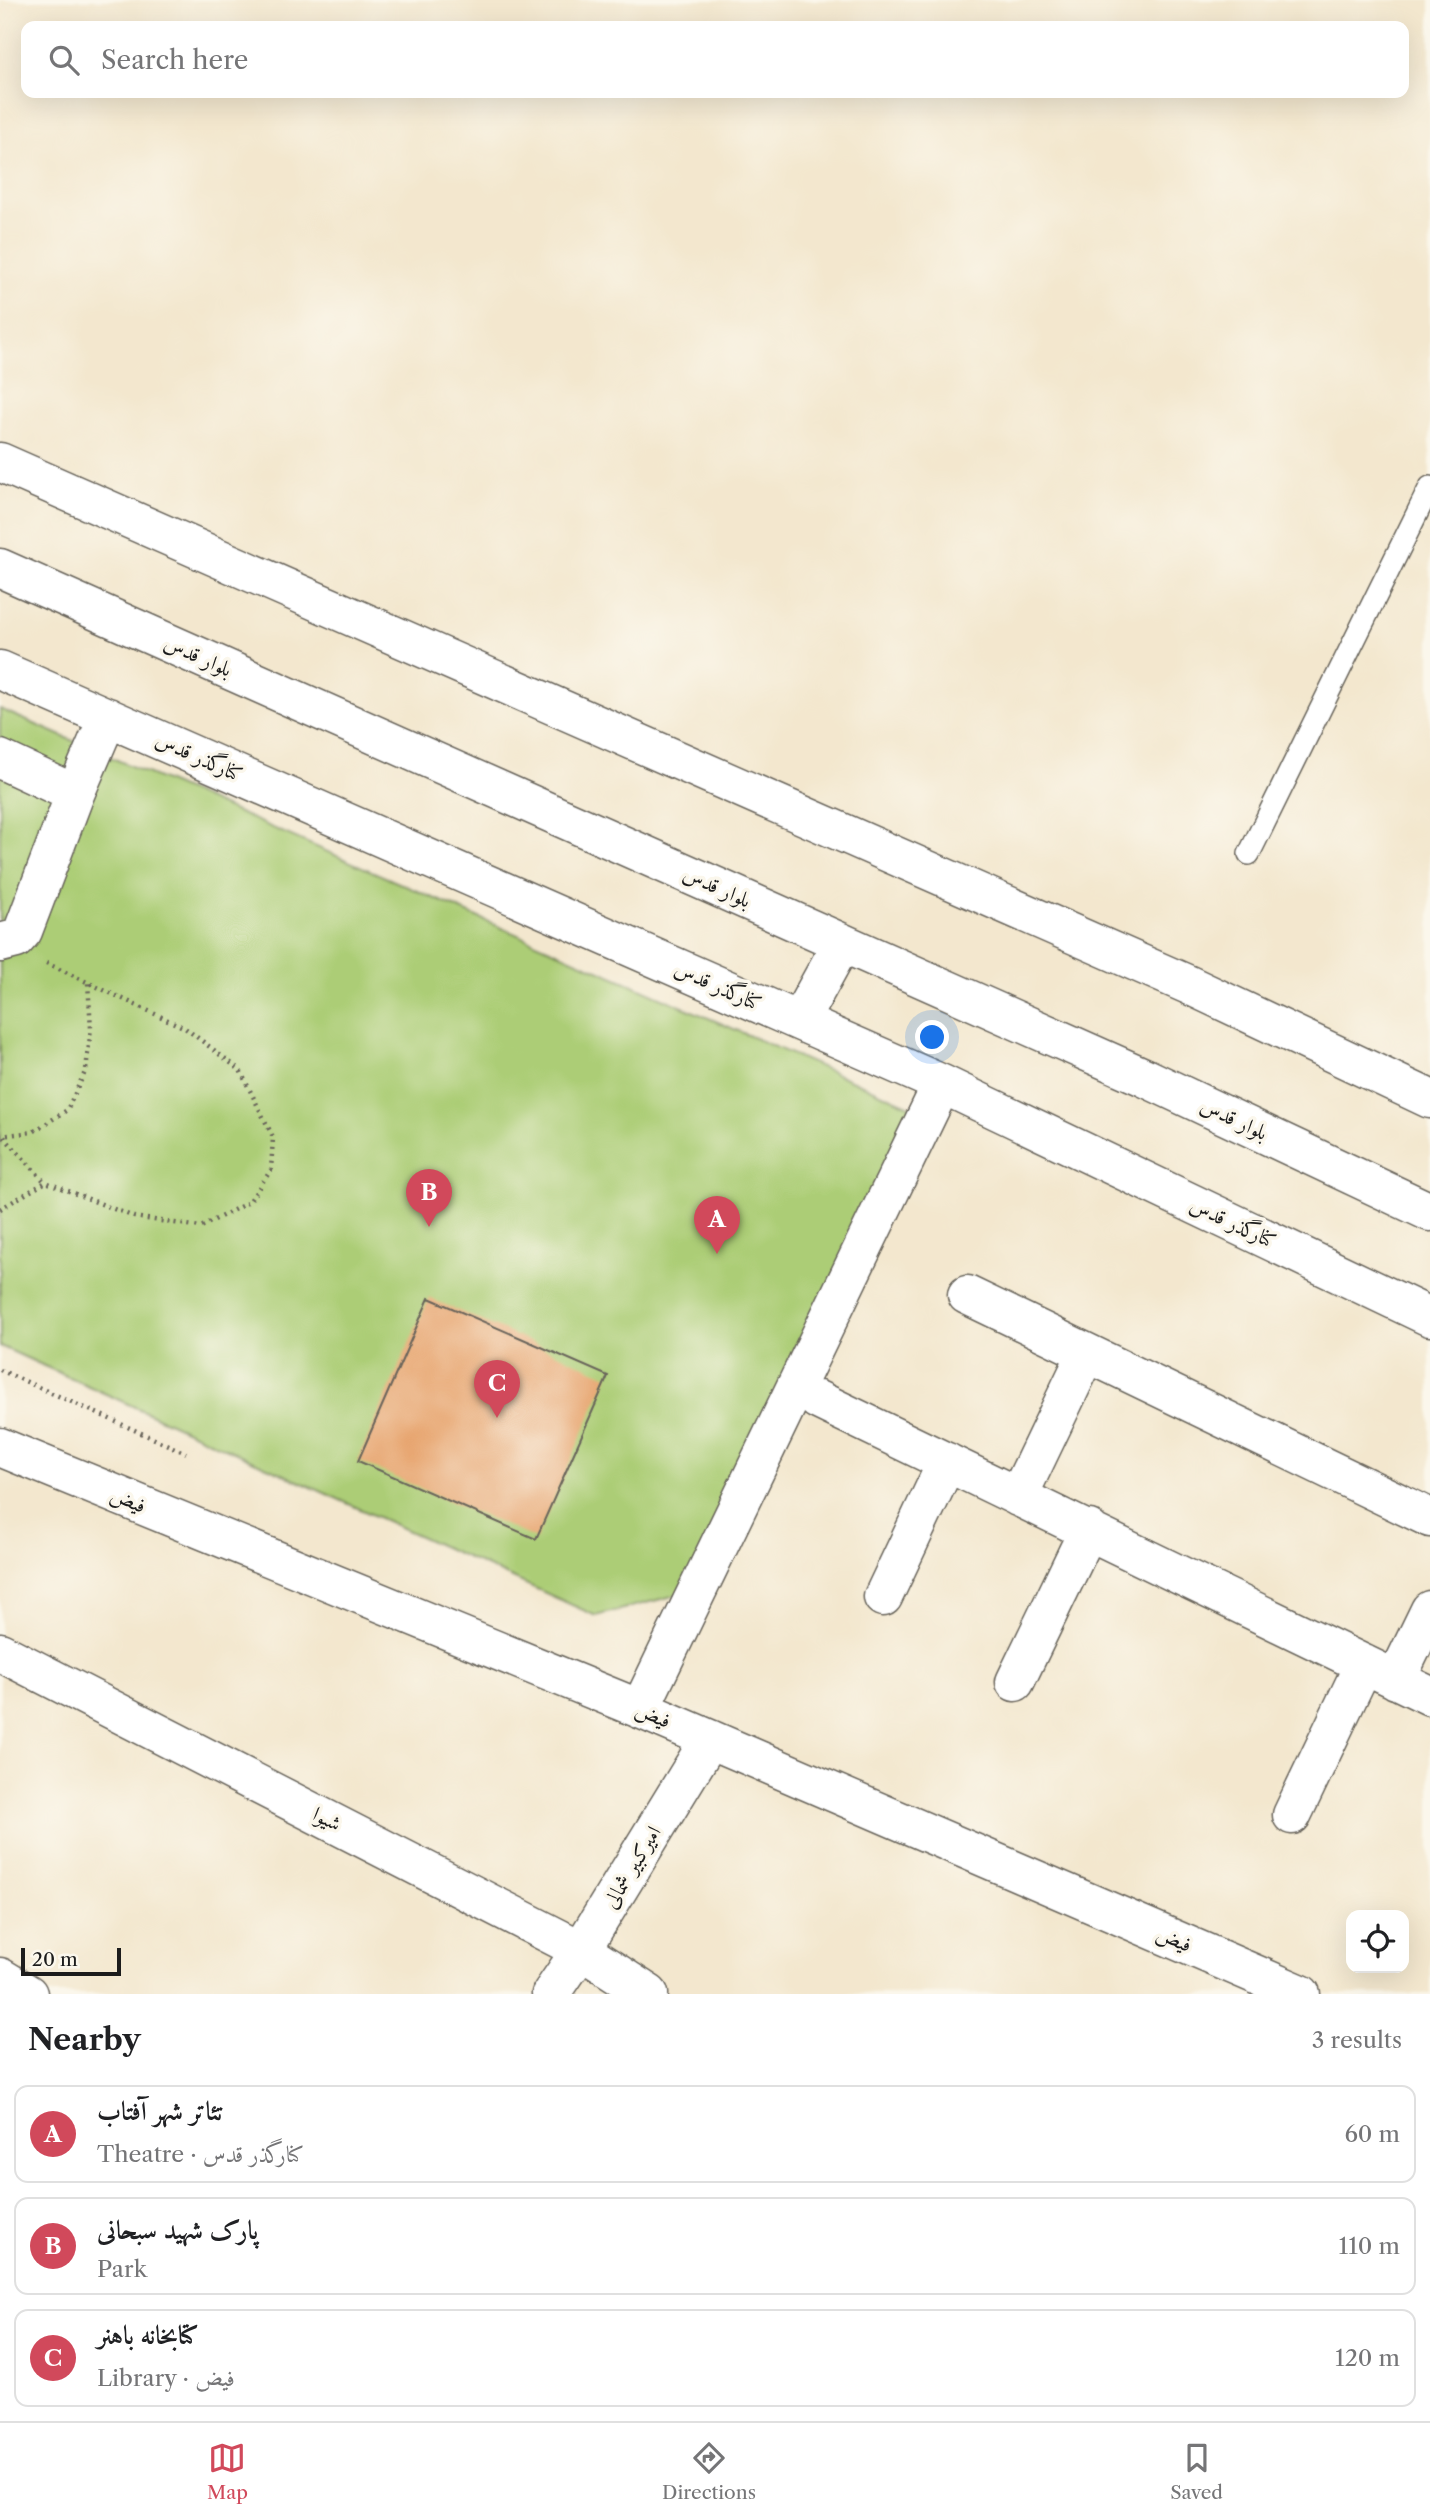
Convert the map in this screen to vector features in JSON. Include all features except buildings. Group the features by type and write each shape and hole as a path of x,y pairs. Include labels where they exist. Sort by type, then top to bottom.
{"street":[{"path":"0,462 1188,985 1430,1099"},
{"name":"بلوار قدس","path":"0,568 1146,1077 1430,1212"},
{"name":"کنارگذر قدس","path":"0,670 942,1084 1430,1317"},
{"path":"2,943 16,939 23,931 75,794 108,717"},
{"path":"0,759 75,794"},
{"path":"799,1021 842,943"},
{"path":"640,1709 942,1084"},
{"path":"967,1295 1430,1518"},
{"path":"1018,1497 1087,1353"},
{"path":"818,1399 1430,1696"},
{"name":"فیض","path":"0,1447 640,1709 1301,1994"},
{"path":"883,1597 947,1462"},
{"path":"1014,1682 1089,1530"},
{"path":"1292,1815 1380,1672 1430,1611"},
{"name":"شیوا","path":"0,1651 581,1950 649,1994"},
{"name":"امیرکبیر شمالی","path":"551,1994 581,1950 710,1739"},
{"path":"0,1978 28,1994"}],"lane":[{"path":"1249,854 1430,488"}],"path":[{"path":"2,943 185,1028 240,1070 273,1138 271,1170 249,1202 201,1227 134,1217 46,1182 2,1136"},
{"path":"2,1136 33,1132 67,1110 86,1070 91,1028 88,983"},
{"path":"0,1209 46,1182"},
{"path":"0,1370 186,1453"}],"green space":[{"path":"0,709 915,1108 681,1594 596,1616 0,1346"}],"place":[{"name":"پارک شهید سبحانی","path":"429,1227"},
{"name":"تئاتر شهر آفتاب","path":"717,1254"},
{"name":"کتابخانه باهنر","path":"497,1418"}]}
